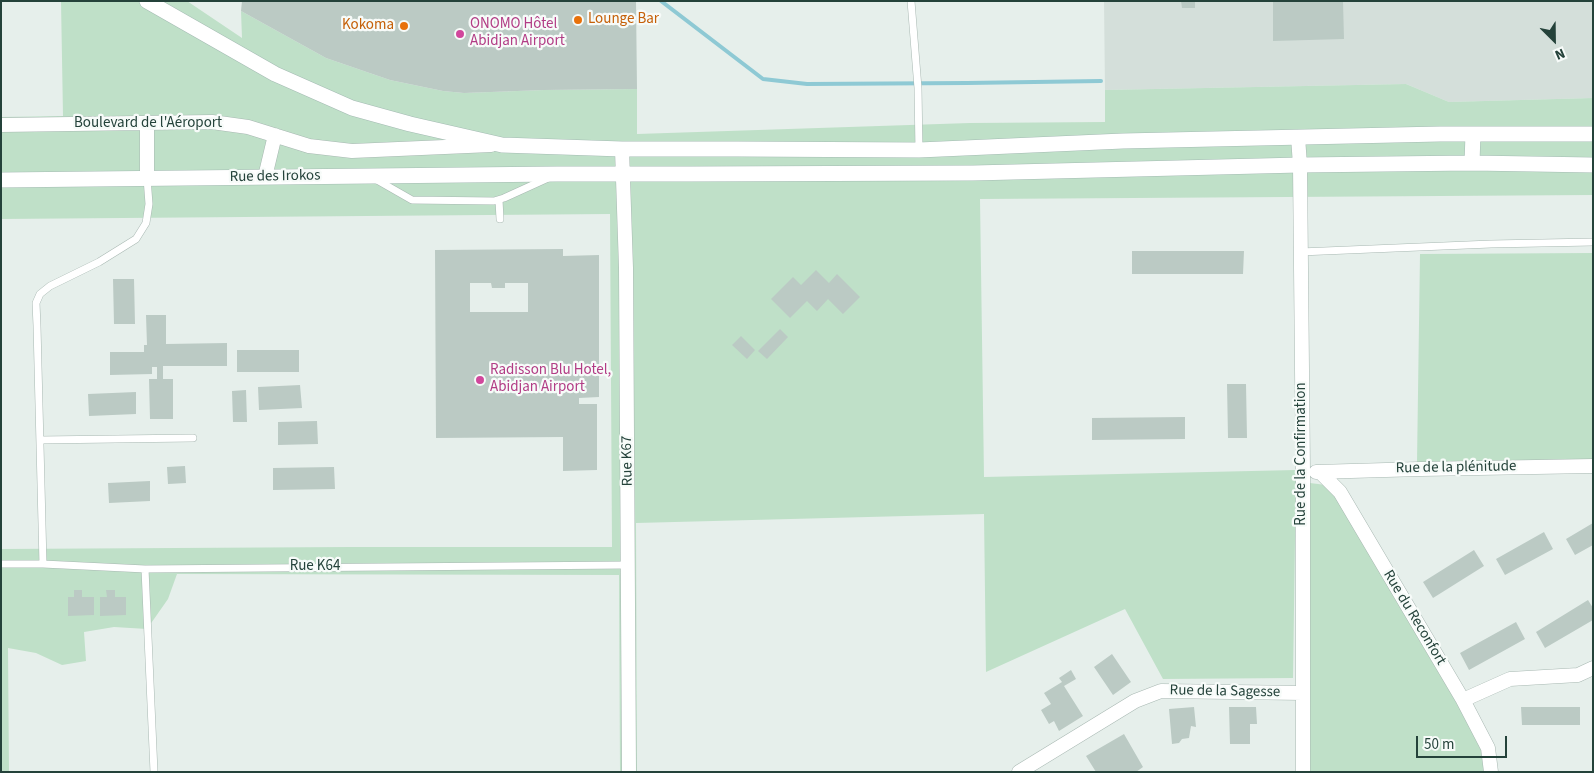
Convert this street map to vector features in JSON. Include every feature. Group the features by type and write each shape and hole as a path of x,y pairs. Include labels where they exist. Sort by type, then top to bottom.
{"main road":[{"path":"147,1 275,74 352,108 410,124 502,145 622,149 919,150 1123,141 1474,134 1593,134"},
{"path":"1472,164 1474,134"},
{"path":"550,148 553,174"},
{"name":"Rue des Irokos","path":"1,180 622,173 974,173 1300,165 1593,165"}],"street":[{"name":"Boulevard de l'Aéroport","path":"1,125 212,122 248,127 309,146 352,151 502,145"},
{"path":"147,123 147,178"},
{"path":"265,177 275,135"},
{"name":"Rue de la Confirmation","path":"1298,137 1300,165 1303,472 1303,772"},
{"name":"Rue K67","path":"622,149 626,268 629,772"},
{"name":"Rue de la plénitude","path":"1303,472 1420,468 1593,466"},
{"name":"Rue du Reconfort","path":"1320,472 1340,492 1463,700 1488,748 1490,772"},
{"path":"1463,700 1510,679 1578,675 1593,668"},
{"name":"Rue de la Sagesse","path":"1019,772 1134,701 1161,691 1303,693"}],"lane":[{"path":"911,1 918,88 919,150"},
{"path":"370,176 412,200 499,200 553,174"},
{"path":"43,564 36,303 40,294 50,286 99,262 136,240 146,223 149,204 147,178"},
{"path":"499,200 500,219"},
{"path":"1300,252 1593,242"},
{"path":"40,440 193,438"},
{"name":"Rue K64","path":"1,564 145,569 628,565"},
{"path":"145,569 154,772"}],"shaded area":[{"path":"1104,1 1593,1 1593,98 1449,102 1406,84 1105,90"}],"green space":[{"path":"61,1 187,1 242,38 241,11 326,58 390,80 443,91 464,93 637,89 637,134 970,123 1105,122 1105,90 1406,84 1449,102 1593,98 1593,195 980,199 984,477 1296,470 1293,678 1163,679 1125,609 986,672 984,514 636,523 637,772 620,772 619,575 177,574 168,599 147,629 114,627 84,632 86,661 62,665 36,653 8,648 9,772 1,772 1,549 612,547 610,214 1,219 1,117 63,116"},
{"path":"1593,253 1593,462 1417,462 1420,254"},
{"path":"1310,483 1326,485 1336,495 1489,750 1490,772 1308,772"}],"building":[{"name":"ONOMO Hôtel Abidjan Airport","path":"242,1 636,1 637,89 464,93 443,91 390,80 326,58 241,11"},
{"path":"1181,1 1195,1 1195,8 1182,8"},
{"path":"1273,1 1343,1 1344,39 1273,41"},
{"path":"563,249 563,256 599,255 599,397 579,398 579,404 597,404 597,470 563,471 563,437 436,438 435,250","holes":["470,283 491,283 492,288 505,288 505,283 528,283 528,312 470,312"]},
{"path":"1132,251 1244,251 1243,274 1132,274"},
{"path":"816,270 829,283 837,274 860,297 843,314 828,299 817,311 807,301 790,318 771,299 793,277 801,285"},
{"path":"113,279 134,279 135,324 114,324"},
{"path":"146,315 166,315 166,344 227,343 227,366 163,366 163,379 173,379 173,419 150,419 149,379 157,379 157,367 152,367 152,374 110,375 110,352 144,352 144,345 147,345"},
{"path":"780,329 788,337 767,359 758,351"},
{"path":"741,336 755,350 747,359 732,345"},
{"path":"237,350 299,350 299,372 237,372"},
{"path":"1227,384 1246,384 1247,438 1228,438"},
{"path":"300,385 302,408 259,410 258,387"},
{"path":"246,390 247,422 233,422 232,391"},
{"path":"136,392 136,414 89,416 88,394"},
{"path":"1185,417 1185,439 1092,440 1092,418"},
{"path":"317,421 318,444 278,445 278,422"},
{"path":"185,466 186,483 168,484 167,467"},
{"path":"334,467 335,489 273,490 273,468"},
{"path":"150,481 150,501 109,503 108,483"},
{"path":"1593,523 1593,545 1575,555 1566,539"},
{"path":"1544,532 1553,549 1505,575 1496,559"},
{"path":"1474,550 1484,566 1433,598 1423,582"},
{"path":"74,590 82,590 82,597 94,597 94,615 68,616 68,597 74,597"},
{"path":"106,590 115,590 115,597 126,597 126,615 100,616 100,597 107,597"},
{"path":"1588,600 1593,608 1593,620 1545,648 1536,632"},
{"path":"1516,622 1525,639 1469,670 1460,653"},
{"path":"1112,654 1131,682 1113,695 1094,667"},
{"path":"1071,670 1076,679 1064,686 1083,716 1059,731 1054,721 1049,724 1041,710 1051,704 1044,693 1062,682 1059,678"},
{"path":"1194,707 1196,727 1191,726 1189,738 1172,744 1169,709"},
{"path":"1229,707 1256,707 1257,724 1250,724 1250,744 1230,744"},
{"path":"1521,707 1580,707 1580,725 1522,725"},
{"path":"1124,734 1143,767 1136,772 1096,772 1086,756"}],"waterway":[{"path":"661,1 763,79 807,84 1101,81"}],"place":[{"name":"Lounge Bar","path":"578,20"},
{"name":"Kokoma","path":"404,26"},
{"name":"ONOMO Hôtel Abidjan Airport","path":"460,34"},
{"name":"Radisson Blu Hotel, Abidjan Airport","path":"480,380"}]}
